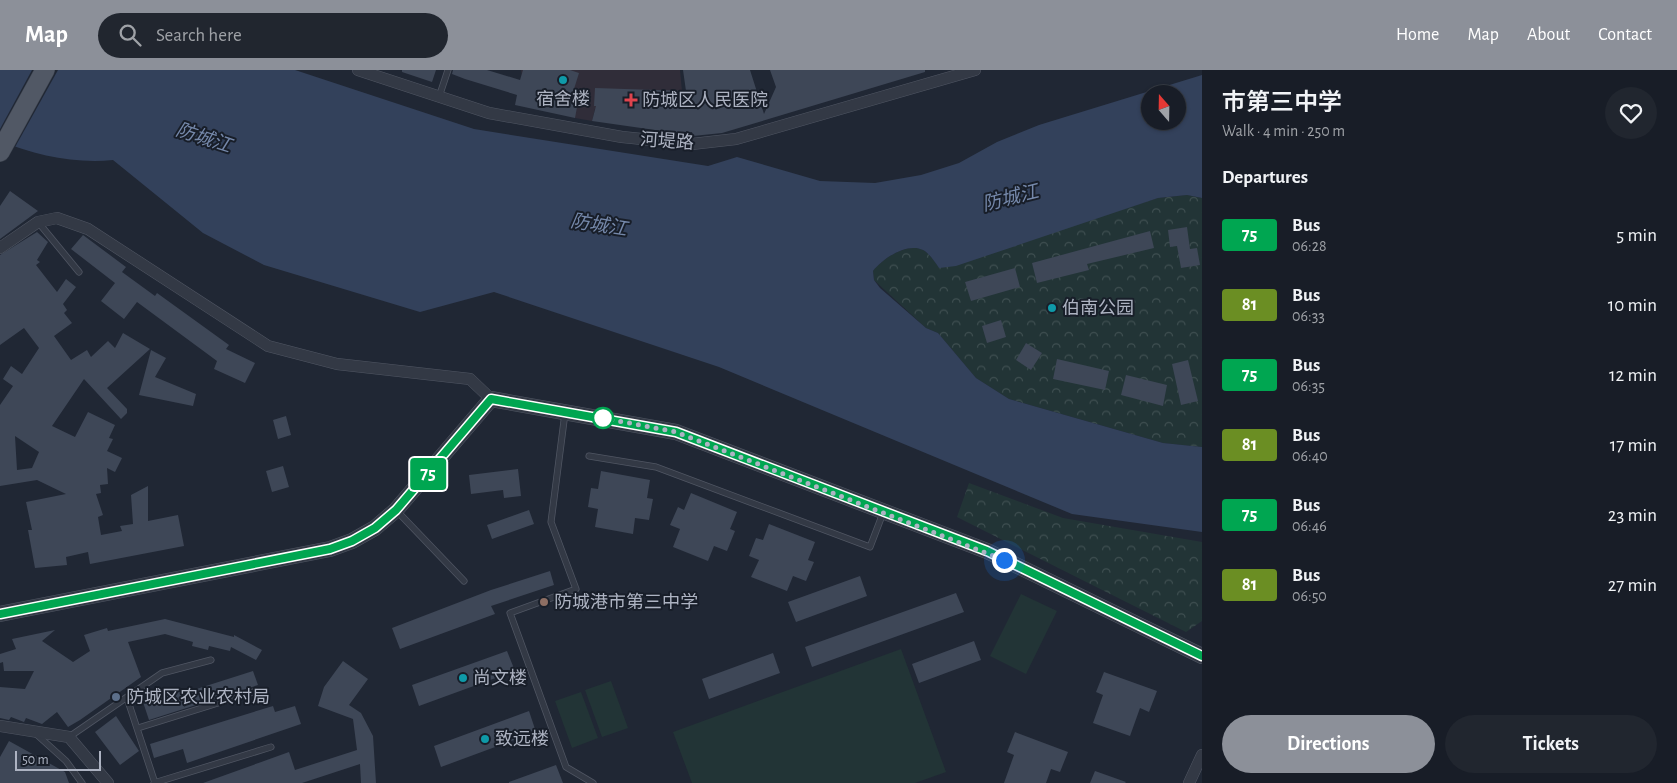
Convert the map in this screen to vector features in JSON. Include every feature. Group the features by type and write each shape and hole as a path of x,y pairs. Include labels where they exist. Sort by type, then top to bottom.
{"main road":[{"path":"0,152 45,70"}],"street":[{"name":"河堤路","path":"358,70 489,113 622,137 692,144 736,139 975,70"},
{"path":"0,248 38,222 57,218 88,229 268,346 338,364 470,379 491,399 676,432 987,551 1202,656"},
{"path":"0,614 330,549 352,541 375,528 396,510 491,399"},
{"path":"0,726 69,737 108,783"},
{"path":"1188,783 1198,772 1202,755"}],"lane":[{"path":"439,97 448,70"},
{"path":"38,222 79,272"},
{"path":"565,411 551,522 576,589 510,613 566,767 593,783"},
{"path":"589,456 664,470 870,547 884,511"},
{"path":"396,510 464,581"},
{"path":"69,737 162,673 211,660"},
{"path":"138,728 256,691"},
{"path":"128,698 154,783 271,747"},
{"path":"35,733 66,761 82,783"}],"shaded area":[{"name":"防城区人民医院","path":"521,70 680,70 682,91 595,109 592,121 575,118 522,77"}],"green space":[{"name":"伯南公园","path":"1187,195 1202,198 1202,447 1163,443 1009,399 976,378 938,333 926,328 874,280 873,271 877,266 895,253 910,248 923,250 930,255 939,267 1158,198"},
{"path":"969,483 1063,518 1202,542 1202,621 1186,632 957,517"},
{"path":"1021,594 1057,611 1026,674 990,656"},
{"path":"901,649 946,772 915,783 692,783 673,732"},
{"path":"611,681 628,728 602,737 585,690"},
{"path":"581,692 598,738 572,748 555,701"}],"water":[{"name":"防城江","path":"0,70 295,70 474,129 708,166 737,157 820,181 875,183 921,175 959,163 997,142 1039,125 1141,94 1141,130 1186,130 1186,85 1169,85 1202,75 1202,198 1187,195 1158,198 956,266 939,268 925,251 910,248 895,253 873,271 874,280 880,288 926,328 938,333 976,378 1009,399 1163,443 1202,447 1202,532 1072,514 719,367 494,292 420,312 264,265 203,233 113,160 84,161 55,157 0,141"}],"pier":[{"path":"32,70 58,70 14,149 0,143 0,129"}],"building":[{"path":"402,70 436,70 432,82 402,72"},
{"path":"453,70 487,70 520,80 523,70 570,70 579,73 574,89 580,91 575,118 515,105 517,95 452,74"},
{"path":"683,70 750,70 764,114 776,87 770,70 925,70 925,72 722,133 693,136 692,132 669,132 592,121 596,106 594,106 595,88 686,91"},
{"path":"10,191 38,211 0,239 0,206"},
{"path":"1187,227 1190,249 1197,248 1200,265 1181,268 1177,246 1170,247 1168,230"},
{"path":"1150,231 1154,248 1087,264 1089,270 1037,283 1032,263"},
{"path":"37,232 48,242 37,260 40,262 36,265 57,292 66,279 76,287 63,304 67,310 64,313 72,323 54,336 71,360 87,350 91,357 108,341 115,348 123,333 150,349 107,388 127,409 127,413 121,419 84,379 52,426 75,437 88,412 115,425 109,438 113,439 107,451 122,458 115,472 107,468 108,484 100,485 101,493 96,494 103,515 98,517 101,535 122,531 120,526 133,524 131,495 148,486 148,521 178,515 184,546 90,564 88,552 66,557 67,565 35,568 28,530 32,530 26,502 66,494 37,480 0,486 0,405 13,386 3,379 11,366 22,374 39,348 24,328 0,345 0,255","holes":["15,436 39,452 32,468 17,470"]},
{"path":"83,235 126,267 122,272 155,296 157,293 229,345 226,349 255,363 245,383 214,369 217,361 137,302 124,319 101,301 115,283 71,249"},
{"path":"1015,268 1020,287 971,301 965,282"},
{"path":"1001,320 1006,337 987,343 982,326"},
{"path":"1026,343 1042,353 1031,370 1016,360"},
{"path":"151,350 166,358 155,377 196,394 193,406 139,395"},
{"path":"1057,359 1109,371 1105,390 1053,379"},
{"path":"1188,360 1198,401 1181,405 1172,364"},
{"path":"1126,375 1167,385 1163,406 1121,395"},
{"path":"286,416 291,435 278,439 273,420"},
{"path":"283,466 289,487 272,492 266,471"},
{"path":"518,469 521,496 504,498 503,490 471,494 469,475"},
{"path":"601,471 650,480 647,498 653,499 649,520 635,518 633,534 595,527 598,509 588,507 591,488 598,489"},
{"path":"691,493 737,512 730,529 735,531 727,551 714,546 708,561 673,547 680,529 670,525 678,507 684,510"},
{"path":"529,510 534,524 492,539 487,525"},
{"path":"769,524 815,542 808,560 814,562 806,581 793,576 787,591 751,577 759,560 749,556 756,538 763,540"},
{"path":"550,571 554,585 491,606 495,614 400,649 392,628 491,590"},
{"path":"860,576 867,596 796,622 788,602"},
{"path":"956,593 964,612 812,667 805,647"},
{"path":"165,619 234,637 234,635 262,650 256,660 231,647 230,651 209,646 208,650 192,646 193,642 165,634 128,642 141,677 80,720 68,727 57,712 42,724 26,718 24,722 11,717 9,720 0,718 0,687 25,689 34,671 4,671 3,662 0,663 0,654 16,649 12,639 55,630 42,641 73,662 90,651 84,635 107,628 108,631"},
{"path":"974,641 981,660 919,683 912,664"},
{"name":"尚文楼","path":"507,651 515,671 419,706 412,685"},
{"path":"773,653 780,673 709,699 702,679"},
{"path":"343,661 368,679 349,705 361,713 373,736 376,783 361,783 360,764 302,783 203,783 289,752 295,770 357,750 353,719 318,706 324,687"},
{"path":"253,671 258,685 149,720 143,702 186,688 187,692"},
{"path":"1104,672 1157,691 1149,712 1140,708 1130,736 1093,723 1103,695 1096,692"},
{"path":"273,706 275,712 295,706 301,724 187,763 183,749 154,758 150,744"},
{"name":"致远楼","path":"529,711 536,732 441,767 434,746"},
{"path":"116,716 139,751 120,765 95,732"},
{"path":"1015,732 1068,752 1060,772 1051,769 1046,783 1004,783 1014,755 1007,752"},
{"path":"9,741 65,772 69,783 0,783 0,757"},
{"path":"556,765 563,783 509,783 509,782"},
{"path":"1095,771 1126,782 1090,783"}],"bus line":[{"name":"75","path":"0,614 330,549 352,541 375,528 396,510 491,399 676,432 987,551 1202,656"}],"place":[{"name":"宿舍楼","path":"563,80"},
{"name":"防城区人民医院","path":"631,100"},
{"name":"伯南公园","path":"1052,308"},
{"name":"防城港市第三中学","path":"544,602"},
{"name":"尚文楼","path":"463,678"},
{"name":"防城区农业农村局","path":"116,697"},
{"name":"致远楼","path":"485,739"}],"route":[{"path":"603,418 676,432 987,551 1004,560"}]}
